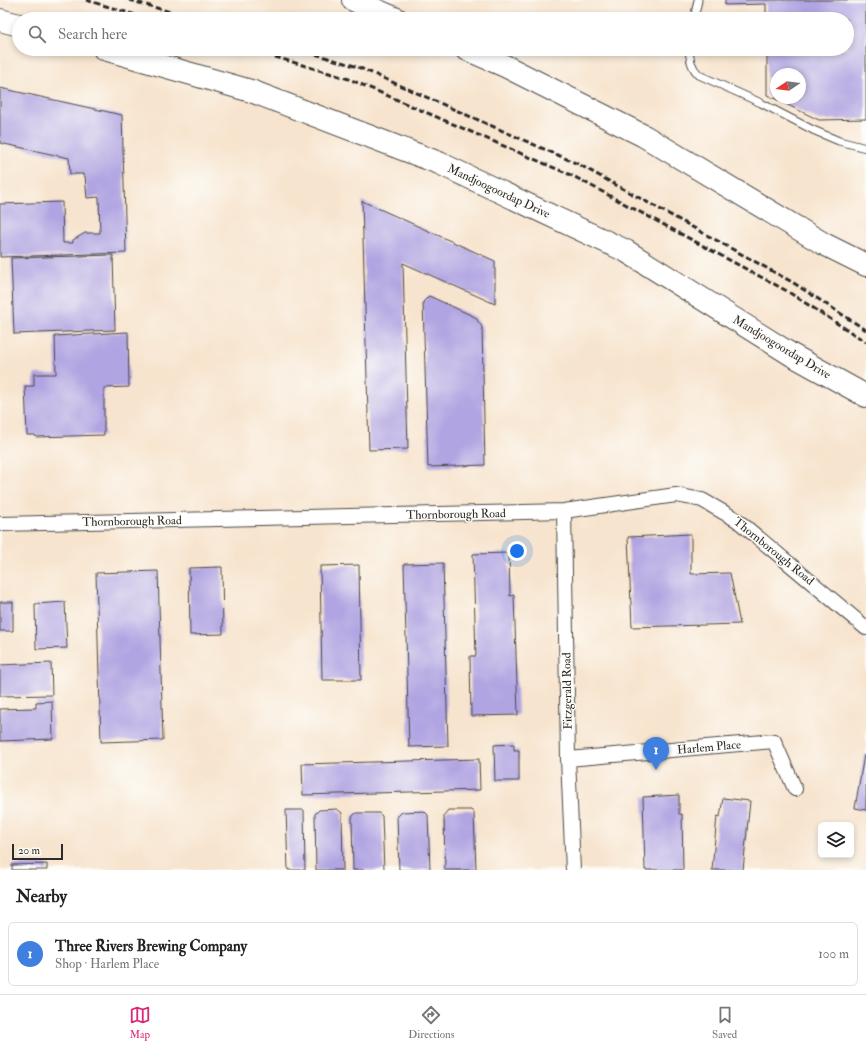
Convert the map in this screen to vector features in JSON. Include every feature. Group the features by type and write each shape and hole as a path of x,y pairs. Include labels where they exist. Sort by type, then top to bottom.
{"highway":[{"path":"354,0 381,12"},
{"path":"0,20 12,23"},
{"name":"Mandjoogoordap Drive","path":"128,56 251,91 439,163 626,251 792,355 866,396"},
{"path":"482,56 644,136 824,244 866,265"}],"street":[{"name":"Thornborough Road","path":"0,524 564,511 676,495 702,500 737,520 866,628"},
{"name":"Fitzgerald Road","path":"564,511 568,759 573,870"},
{"name":"Harlem Place","path":"568,759 774,741 795,789"}],"lane":[{"path":"695,12 698,0"},
{"path":"690,56 693,70 699,75 761,103 813,130 839,141 866,148"}],"building":[{"path":"725,0 866,0 866,119 819,120 786,104 806,104 806,68 770,68 770,96 767,95 767,56 854,56 854,12 766,12 766,4 725,5"},
{"path":"0,88 122,115 126,253 0,257 0,204 62,202 63,243 73,243 73,240 85,233 100,233 99,197 87,198 85,176 83,176 83,174 70,174 69,158 0,143"},
{"path":"362,201 495,261 495,304 403,263 408,449 369,450"},
{"path":"113,255 115,330 14,334 11,258"},
{"path":"429,296 475,317 482,327 485,465 428,467 423,302"},
{"path":"128,332 129,387 104,388 104,435 36,437 35,435 27,435 25,386 34,386 34,374 56,374 55,336"},
{"path":"691,534 691,574 730,573 740,624 632,627 628,537"},
{"path":"509,553 510,596 514,595 518,715 471,716 470,656 476,656 473,554"},
{"path":"443,563 448,746 409,747 404,564"},
{"path":"359,565 361,680 322,680 320,566"},
{"path":"222,567 223,634 190,635 189,568"},
{"path":"158,571 163,740 101,742 96,573"},
{"path":"0,602 13,602 13,631 0,631"},
{"path":"65,602 67,648 36,649 35,604"},
{"path":"51,663 52,695 0,696 0,665"},
{"path":"52,701 53,739 0,741 0,709 36,708 36,702"},
{"path":"514,744 514,750 519,750 519,781 495,781 494,745"},
{"path":"864,755 866,755 866,810 855,808"},
{"path":"479,759 480,790 303,795 302,764"},
{"path":"679,795 679,814 682,814 683,870 645,870 643,797"},
{"path":"723,798 750,801 743,870 712,870 717,816 720,817"},
{"path":"337,809 342,813 343,870 316,870 315,814 319,810"},
{"path":"286,810 304,810 305,870 288,870"},
{"path":"448,810 471,810 474,813 476,870 445,870 444,815"},
{"path":"424,811 428,815 430,870 399,870 397,817 402,812"},
{"path":"356,813 379,813 382,816 384,870 353,870 352,817"},
{"path":"47,864 47,870 12,870 12,865"}],"railway":[{"path":"86,0 126,12"},
{"path":"129,0 171,12"},
{"path":"272,56 349,79 573,176 787,291 866,342"},
{"path":"321,56 358,67 578,164 792,282 866,330"}],"place":[{"name":"Three Rivers Brewing Company","path":"656,770"}]}
